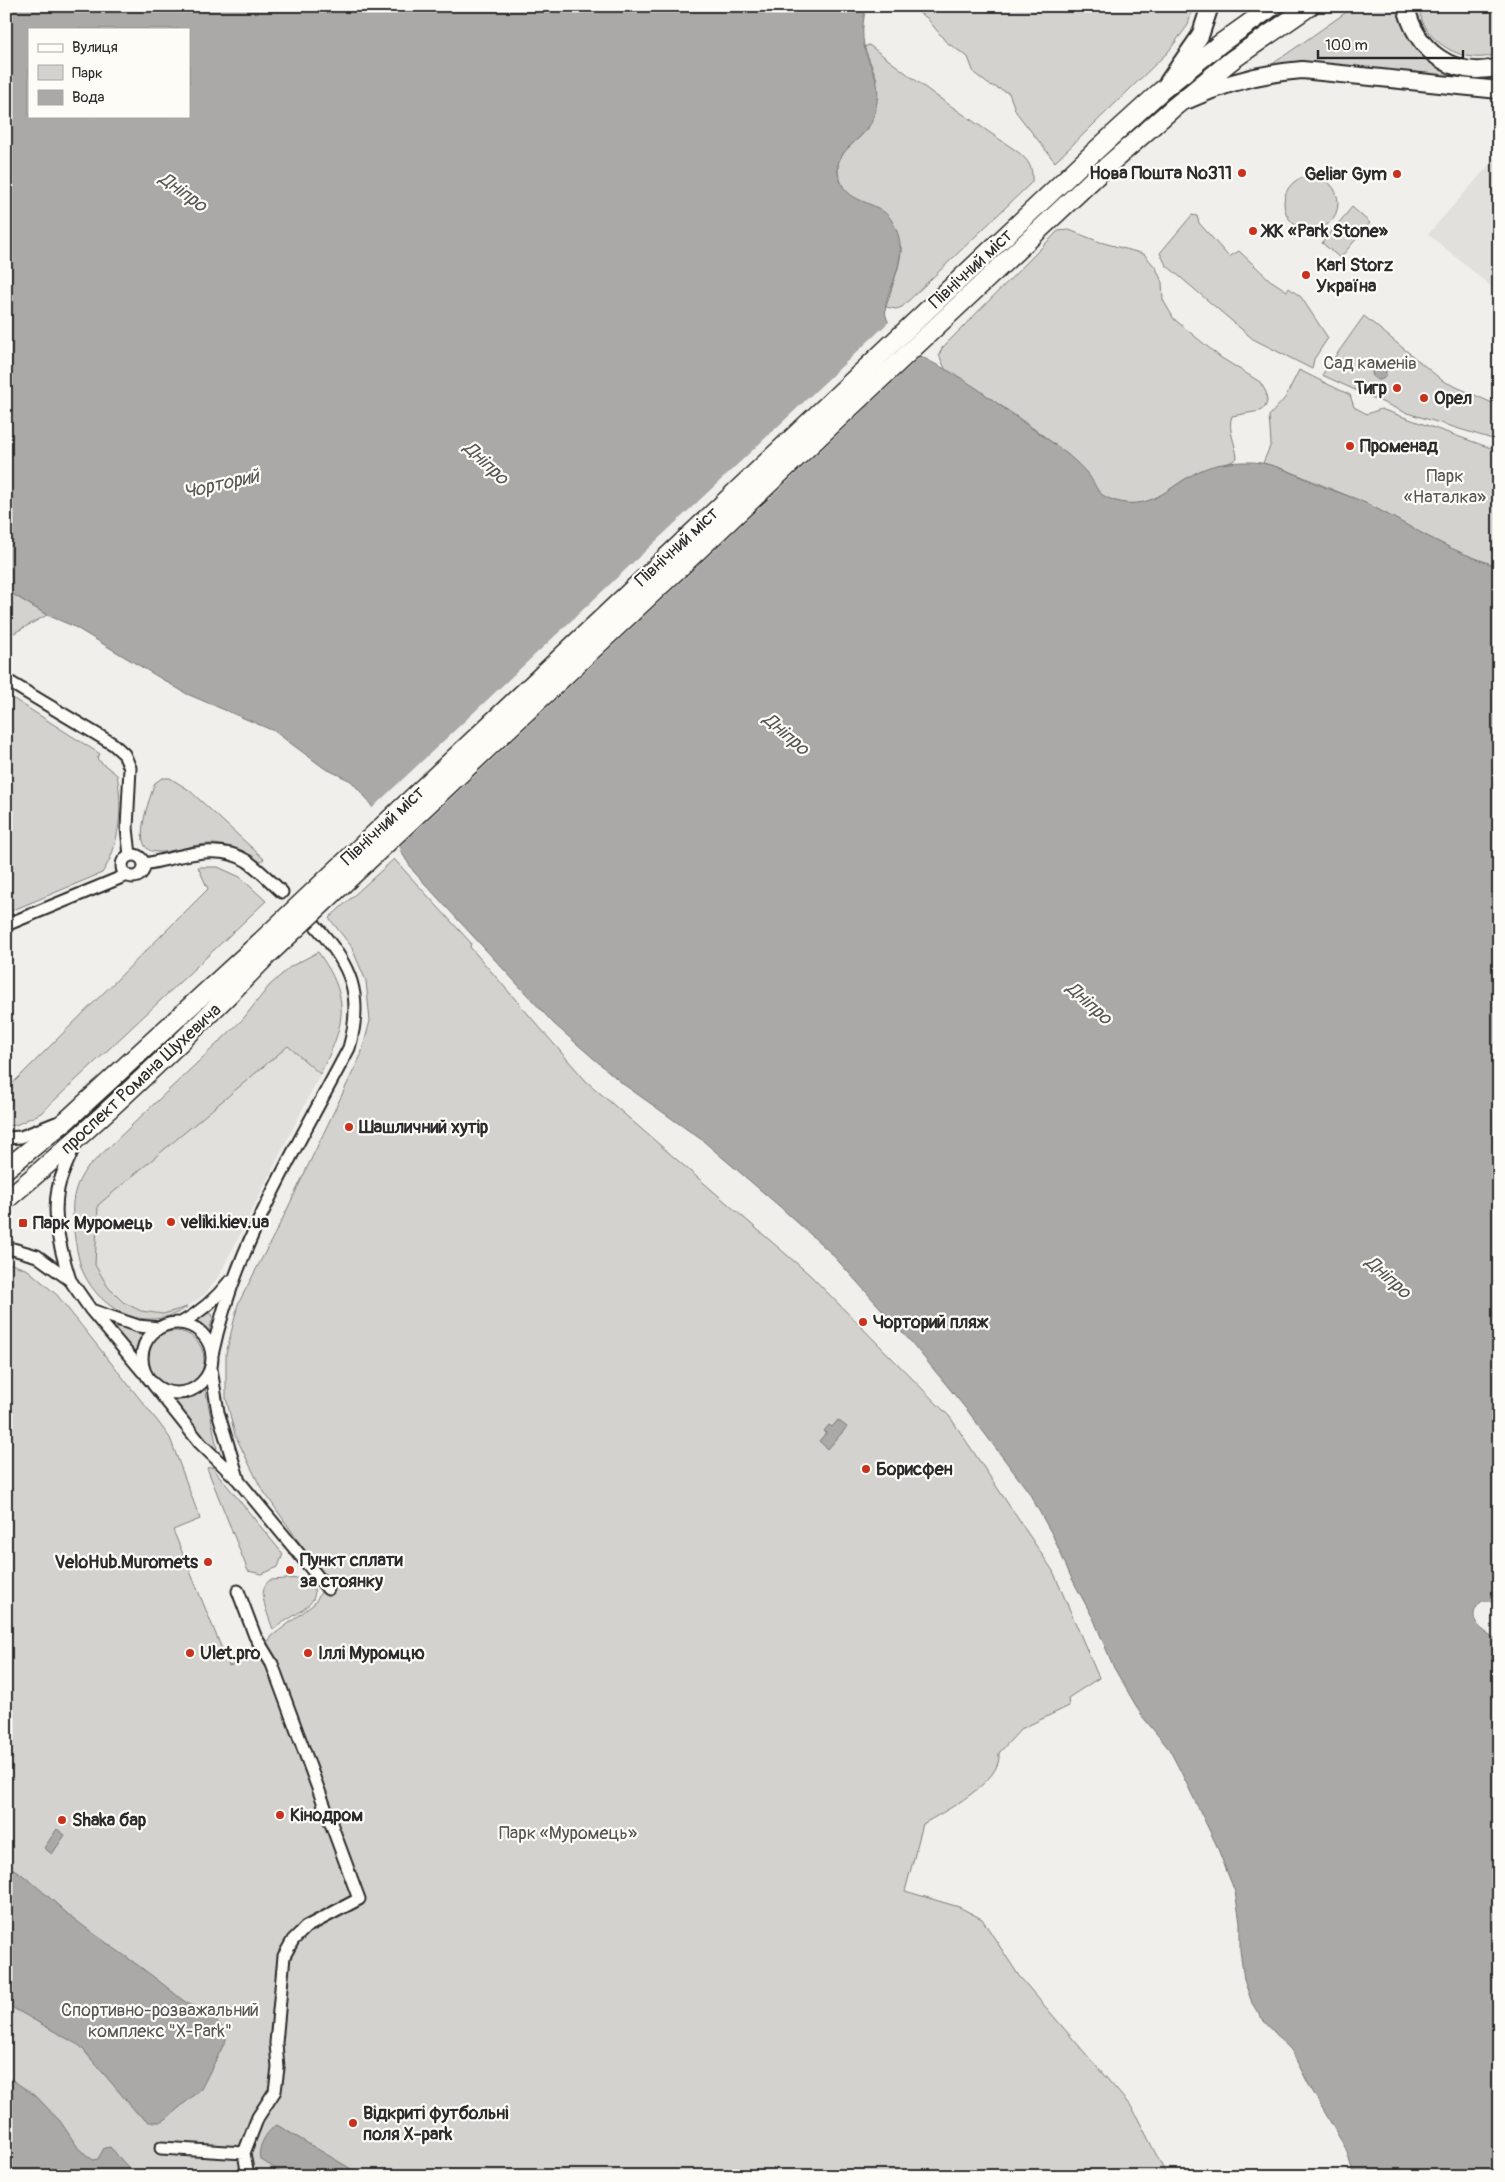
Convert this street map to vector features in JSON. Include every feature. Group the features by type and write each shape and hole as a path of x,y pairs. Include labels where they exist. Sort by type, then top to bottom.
{"main road":[{"path":"1161,91 1200,36 1210,6"},
{"name":"Північний міст","path":"265,947 1093,153 1161,91 1221,43 1273,6"},
{"name":"Північний міст","path":"265,947 1106,167 1173,108 1232,60 1310,6"},
{"path":"1406,6 1420,41 1433,54 1449,64 1469,70 1488,70 1499,67"},
{"path":"1173,108 1228,83 1276,72 1302,70 1499,90"},
{"name":"проспект Романа Шухевича","path":"6,1170 68,1119 265,947"},
{"name":"проспект Романа Шухевича","path":"6,1200 77,1140 206,1018 265,947"}],"street":[{"path":"6,680 114,744 124,754 130,768 127,828 130,855"},
{"path":"144,864 170,860 191,853 208,851 229,854 246,861 282,892"},
{"path":"6,925 127,876 139,875 143,871 144,864 139,857 130,855"},
{"path":"127,876 123,871 122,864 130,855"},
{"path":"238,1480 218,1412 211,1369 220,1317 235,1275 275,1191 349,1048 355,1028 356,1010 353,985 333,944 316,925"},
{"path":"6,1138 20,1137 68,1119"},
{"path":"77,1140 58,1188 56,1204 61,1250 70,1280 90,1310 200,1442 238,1480 328,1589"},
{"path":"6,1247 37,1256 70,1280"},
{"path":"211,1369 204,1381 195,1388 184,1393 168,1392 149,1380 142,1365 143,1349 150,1334 159,1328 169,1324 181,1323 201,1312 215,1300 235,1275"},
{"path":"90,1310 138,1326 159,1328"},
{"path":"181,1323 192,1327 202,1334 209,1343 212,1355"},
{"path":"238,1591 255,1636 272,1664 359,1899 306,1927 287,1948 284,1956 277,2029 278,2068 275,2091 258,2117 244,2153 248,2176"},
{"path":"161,2148 244,2153"}],"shaded area":[{"path":"1499,154 1499,293 1428,234"},
{"path":"288,1046 320,1074 219,1276 205,1294 187,1307 163,1314 141,1311 123,1302 108,1287 95,1265 98,1205"}],"green space":[{"path":"898,6 1193,6 1188,25 1168,52 1055,162 1016,112 1009,93 988,84 974,73 968,57 946,42 927,18 913,9"},
{"path":"1355,6 1399,6 1410,38 1419,52 1445,69 1469,77 1462,79 1299,63 1271,65"},
{"path":"1419,6 1499,6 1499,53 1486,57 1473,57 1448,49 1428,31 1422,19"},
{"path":"869,45 935,95 1018,152 1028,161 1032,172 1032,182 902,307 896,309 886,307 902,249 879,209 857,200 845,191 838,175 838,162 845,151 868,129 877,79 864,47"},
{"path":"1306,176 1316,176 1326,180 1334,188 1338,203 1334,218 1326,226 1316,230 1306,230 1296,226 1288,218 1284,208 1284,198 1288,188 1296,180"},
{"path":"1352,207 1370,223 1340,258 1322,243"},
{"path":"1192,215 1197,216 1199,223 1229,257 1239,251 1270,280 1287,291 1289,288 1301,297 1328,338 1314,359 1312,369 1253,339 1166,265 1160,253"},
{"path":"1069,230 1100,242 1144,254 1156,268 1162,282 1163,300 1174,319 1220,357 1260,382 1266,392 1267,402 1265,407 1260,411 1232,416 1231,431 1237,458 1233,461 1191,476 1148,502 1127,504 1117,502 1099,493 1094,488 1087,473 1056,445 960,378 946,371 939,355 942,348 1058,231"},
{"name":"Сад каменів","path":"1364,316 1443,381 1499,406 1499,441 1404,412 1322,375"},
{"name":"Парк «Наталка»","path":"1299,370 1350,395 1354,407 1367,414 1381,409 1499,451 1499,567 1451,549 1367,504 1289,471 1263,463 1271,444 1269,416 1285,398"},
{"path":"6,590 47,615 14,633 6,628"},
{"path":"6,694 100,754 97,759 117,775 120,813 113,851 102,873 6,913"},
{"path":"162,778 170,778 189,790 264,859 259,863 232,848 214,844 164,852 148,850 142,834 143,823 155,783"},
{"name":"Парк «Муромець»","path":"394,859 471,943 470,947 586,1081 810,1275 950,1417 1053,1571 1099,1678 1068,1698 1069,1706 1021,1729 999,1753 998,1764 992,1775 982,1785 957,1804 923,1824 905,1891 959,1907 982,1919 1019,1976 1133,2109 1167,2176 6,2176 6,1262 28,1270 57,1295 170,1438 200,1519 173,1530 229,1666 258,1656 272,1636 314,1604 327,1582 260,1486 235,1435 226,1398 226,1354 238,1304 283,1218 361,1055 370,1021 366,981 351,946 329,918"},
{"path":"198,867 218,867 240,877 266,901 41,1113 16,1125 6,1126 6,1090 208,889"},
{"path":"318,952 336,984 341,1012 335,1041 320,1074 288,1046 98,1205 95,1265 108,1287 123,1302 141,1311 163,1314 187,1307 172,1315 157,1319 142,1319 114,1308 102,1299 91,1286 83,1272 78,1256 74,1234 73,1203 78,1182 86,1169 243,1019 269,986 290,967"},
{"path":"208,1313 212,1314 213,1318 208,1334 205,1334 195,1325 195,1322"},
{"path":"120,1327 145,1336 139,1342 134,1356 115,1332 115,1328"},
{"path":"175,1331 186,1333 199,1344 204,1360 202,1371 191,1384 175,1389 164,1387 151,1376 146,1360 148,1349 159,1336"},
{"path":"205,1388 217,1448 214,1450 210,1449 171,1402 195,1396"},
{"path":"212,1467 283,1554 278,1567 262,1574 248,1571 207,1468"},
{"path":"303,1578 310,1582 314,1589 312,1601 300,1612 273,1630 264,1604 263,1597 266,1585 270,1580"}],"water":[{"path":"6,6 866,6 863,22 863,39 876,78 877,100 871,123 843,154 838,166 838,173 847,192 886,214 892,221 899,236 899,264 885,310 893,331 909,348 970,383 1058,447 1080,465 1103,495 1116,501 1129,503 1152,499 1209,467 1235,462 1256,462 1283,469 1323,487 1362,501 1428,537 1499,567 1499,1602 1482,1601 1474,1614 1478,1625 1499,1641 1499,2176 1354,2176 1346,2149 1291,2050 1261,2018 1252,2003 1244,1980 1240,1950 1240,1922 1235,1892 1216,1844 1169,1749 1142,1716 1114,1668 1094,1620 1071,1577 1053,1536 1028,1491 967,1410 912,1343 831,1253 702,1140 623,1084 554,1024 414,872 367,799 351,781 324,768 274,731 187,694 73,626 47,615 6,590"},
{"path":"1379,366 1384,368 1386,373 1384,378 1379,380 1374,378 1372,373 1374,368"},
{"path":"838,1420 847,1427 828,1449 819,1441 826,1433 824,1431 829,1425 832,1427"},
{"path":"57,1829 65,1835 52,1854 44,1848"},
{"path":"6,1865 29,1880 83,1926 153,1976 180,1998 209,2015 225,2032 226,2040 201,2089 166,2119 160,2122 149,2122 137,2113 80,2046 6,2004"},
{"path":"6,2076 36,2096 60,2121 79,2149 93,2160 98,2159 104,2148 110,2147 136,2176 6,2176"},
{"path":"277,2125 363,2176 286,2176 260,2159 259,2155 263,2140 269,2131"}],"pier":[{"path":"891,320 898,333 922,355 399,847 401,850 398,853 370,810"}],"place":[{"name":"Нова Пошта №311","path":"1242,173"},
{"name":"Geliar Gym","path":"1397,174"},
{"name":"ЖК «Park Stone»","path":"1253,231"},
{"name":"Karl Storz Україна","path":"1306,275"},
{"name":"Тигр","path":"1397,388"},
{"name":"Орел","path":"1424,398"},
{"name":"Променад","path":"1350,446"},
{"name":"Шашличний хутір","path":"349,1127"},
{"name":"veliki.kiev.ua","path":"171,1222"},
{"name":"Парк Муромець","path":"23,1223"},
{"name":"Чорторий пляж","path":"863,1322"},
{"name":"Борисфен","path":"866,1469"},
{"name":"VeloHub.Muromets","path":"208,1562"},
{"name":"Пункт сплати за стоянку","path":"290,1570"},
{"name":"Ulet.pro","path":"190,1653"},
{"name":"Іллі Муромцю","path":"308,1653"},
{"name":"Кінодром","path":"280,1815"},
{"name":"Shaka бар","path":"62,1820"},
{"name":"Відкриті футбольні поля X-park","path":"353,2123"}],"water label":[{"name":"Дніпро","path":"183,192"},
{"name":"Дніпро","path":"486,463"},
{"name":"Чорторий","path":"221,484"},
{"name":"Дніпро","path":"786,734"},
{"name":"Дніпро","path":"1089,1003"},
{"name":"Дніпро","path":"1388,1277"}],"park label":[{"name":"Спортивно-розважальний комплекс \"Х-Park\"","path":"160,2020"}]}
